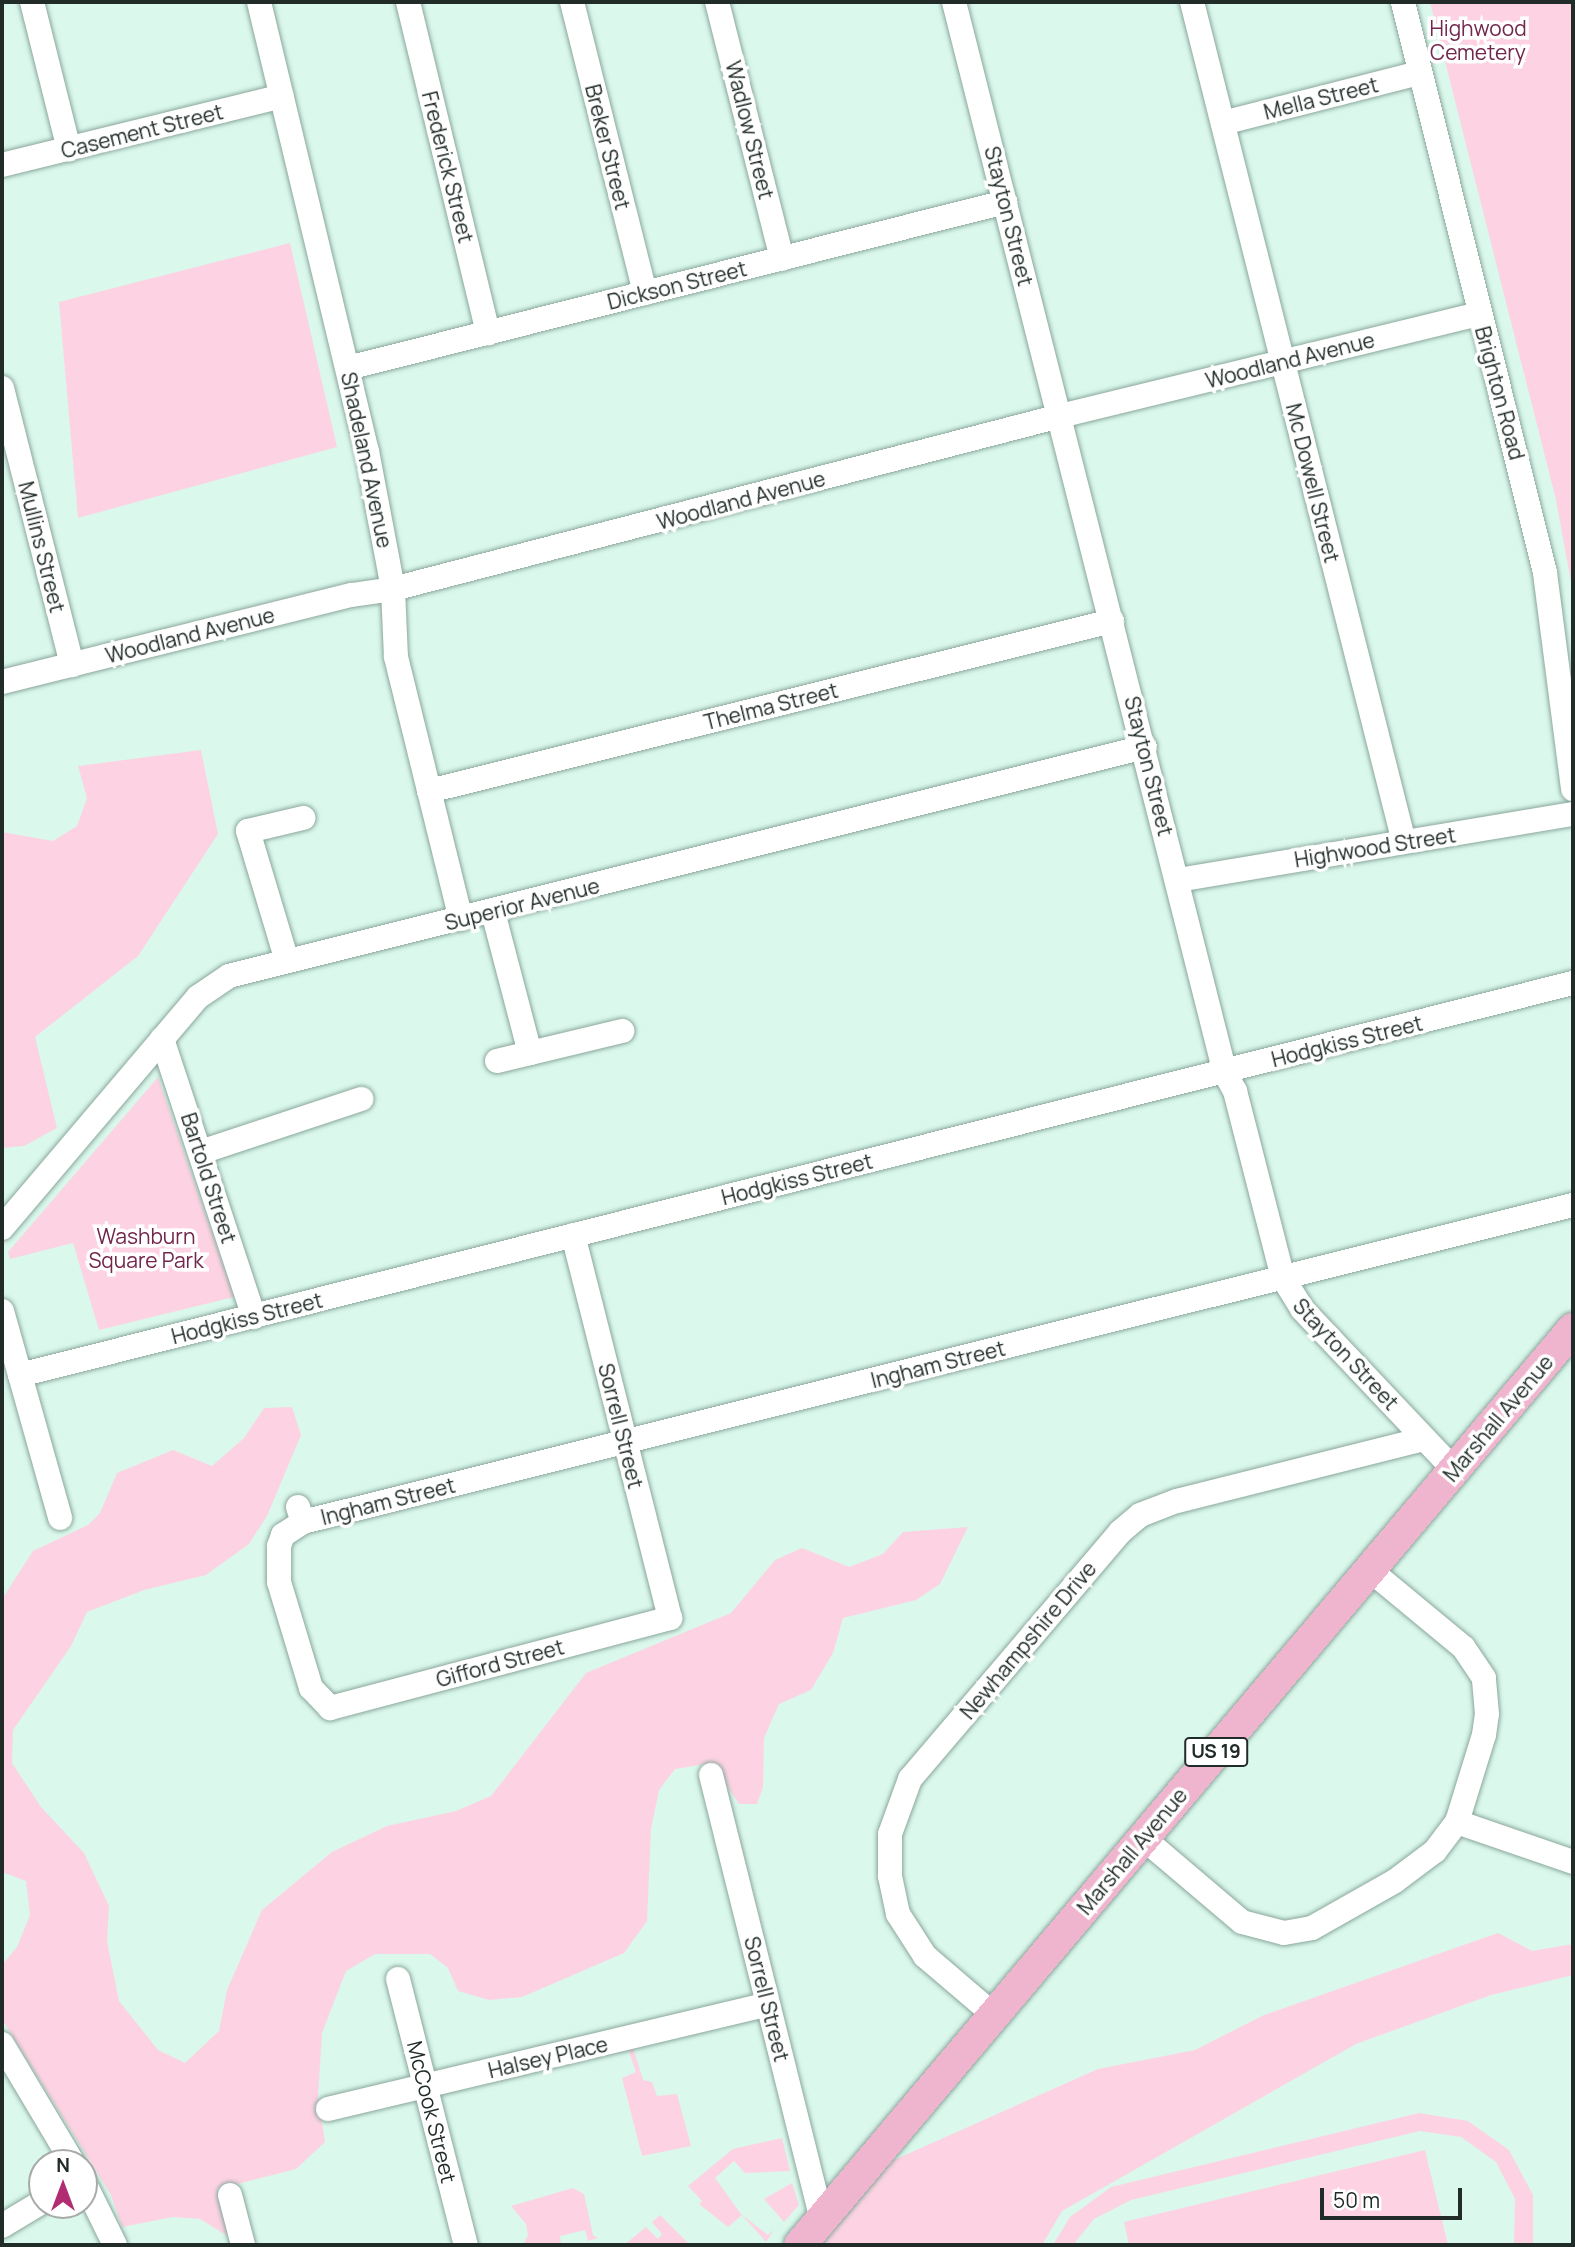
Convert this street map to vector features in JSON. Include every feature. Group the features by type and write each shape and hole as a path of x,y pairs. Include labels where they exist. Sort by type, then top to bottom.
{"main road":[{"name":"Marshall Avenue","path":"800,2245 815,2234 994,2015 1573,1329"}],"street":[{"path":"32,2 69,149"},
{"name":"Shadeland Avenue","path":"259,2 348,368 393,589 396,657 461,919"},
{"name":"Frederick Street","path":"408,2 488,333"},
{"name":"Breker Street","path":"572,2 645,293"},
{"name":"Wadlow Street","path":"717,2 782,258"},
{"name":"Stayton Street","path":"954,2 1145,747 1225,1073 1235,1091 1283,1278 1302,1309 1454,1470"},
{"name":"Mc Dowell Street","path":"1192,2 1404,842"},
{"name":"Brighton Road","path":"1403,2 1545,573 1573,789"},
{"name":"Mella Street","path":"1223,123 1419,73"},
{"name":"Casement Street","path":"2,165 282,96"},
{"name":"Dickson Street","path":"348,368 1005,202"},
{"name":"Woodland Avenue","path":"2,682 352,595 393,589 1060,416 1479,314"},
{"name":"Mullins Street","path":"2,388 7,429 72,665"},
{"name":"Thelma Street","path":"429,792 1112,621"},
{"name":"Superior Avenue","path":"2,1228 211,985 287,961 493,912 1145,747"},
{"name":"Highwood Street","path":"1178,880 1573,814"},
{"path":"287,961 248,831 303,818"},
{"path":"493,912 530,1053"},
{"name":"Hodgkiss Street","path":"20,1375 1573,983"},
{"path":"497,1061 622,1031"},
{"name":"Bartold Street","path":"162,1040 254,1317"},
{"path":"201,1152 360,1099"},
{"name":"Ingham Street","path":"330,1708 311,1688 278,1571 284,1535 301,1514 625,1442 1573,1205"},
{"name":"Sorrell Street","path":"573,1235 670,1618"},
{"path":"2,1311 60,1518"},
{"name":"Newhampshire Drive","path":"994,2015 925,1956 898,1914 890,1876 890,1834 910,1779 1120,1532 1140,1515 1177,1501 1424,1438"},
{"path":"1143,1838 1242,1922 1284,1933 1312,1927 1395,1881 1435,1851 1457,1822 1487,1714 1483,1678 1463,1647 1370,1570"},
{"name":"Gifford Street","path":"330,1708 670,1618"},
{"name":"Sorrell Street","path":"711,1775 768,2004 815,2234"},
{"path":"1457,1822 1573,1862"},
{"name":"McCook Street","path":"398,1979 466,2245"},
{"name":"Halsey Place","path":"328,2109 768,2004"},
{"path":"2,2044 65,2149"},
{"path":"230,2195 243,2245"},
{"path":"2,2226 28,2210"},
{"path":"98,2210 115,2245"}],"green space":[{"name":"Highwood Cemetery","path":"1430,2 1573,2 1573,593 1556,500"},
{"path":"290,243 337,447 78,518 59,302"},
{"path":"201,750 218,834 138,956 35,1037 57,1128 24,1146 2,1148 2,832 53,841 77,826 87,798 78,766"},
{"name":"Washburn Square Park","path":"158,1077 234,1297 99,1330 73,1243 10,1259 8,1252"},
{"path":"292,1407 301,1435 267,1516 249,1544 206,1575 144,1590 87,1612 71,1646 13,1730 12,1763 41,1807 84,1853 109,1906 107,1941 119,2001 158,2050 185,2063 219,2031 227,1990 262,1910 332,1852 387,1826 456,1811 491,1796 586,1673 731,1613 775,1560 802,1548 849,1567 883,1554 903,1532 968,1527 940,1584 916,1600 843,1618 833,1653 811,1690 779,1704 764,1738 763,1787 757,1804 739,1804 712,1763 675,1769 659,1790 651,1829 647,1921 624,1953 522,1997 489,2000 458,1991 448,1968 430,1954 375,1954 346,1971 322,2033 318,2097 325,2142 296,2169 217,2189 228,2236 200,2219 173,2217 122,2227 111,2195 98,2174 98,2149 83,2149 2,2019 2,1965 17,1947 30,1915 26,1881 2,1872 2,1599 33,1551 88,1525 100,1513 117,1473 173,1450 212,1466 244,1438 264,1408"},
{"path":"1498,1933 1532,1951 1573,1944 1573,1975 1491,1995 1356,2044 1062,2211 1042,2245 806,2245 858,2176 1098,2069 1195,2050 1264,2015"},
{"path":"633,2047 643,2080 652,2082 657,2096 677,2094 691,2146 642,2156 622,2078 636,2072 628,2049"},
{"path":"1419,2113 1468,2121 1509,2150 1533,2195 1533,2245 1514,2245 1515,2199 1496,2162 1461,2137 1420,2131 1131,2200 1094,2219 1073,2245 1053,2245 1070,2217 1111,2187"},
{"path":"782,2138 790,2171 745,2173 734,2161 715,2178 741,2214 768,2235 774,2230 766,2242 742,2215 728,2227 699,2204 702,2201 688,2186 733,2149"},
{"path":"1425,2150 1448,2245 1129,2245 1124,2222"},
{"path":"792,2183 799,2205 784,2222 764,2199"},
{"path":"573,2188 584,2194 593,2235 598,2238 588,2241 585,2230 560,2236 561,2245 523,2245 528,2235 526,2224 511,2206"},
{"path":"660,2215 690,2245 624,2245 646,2227 658,2239 662,2234 652,2222"}]}
